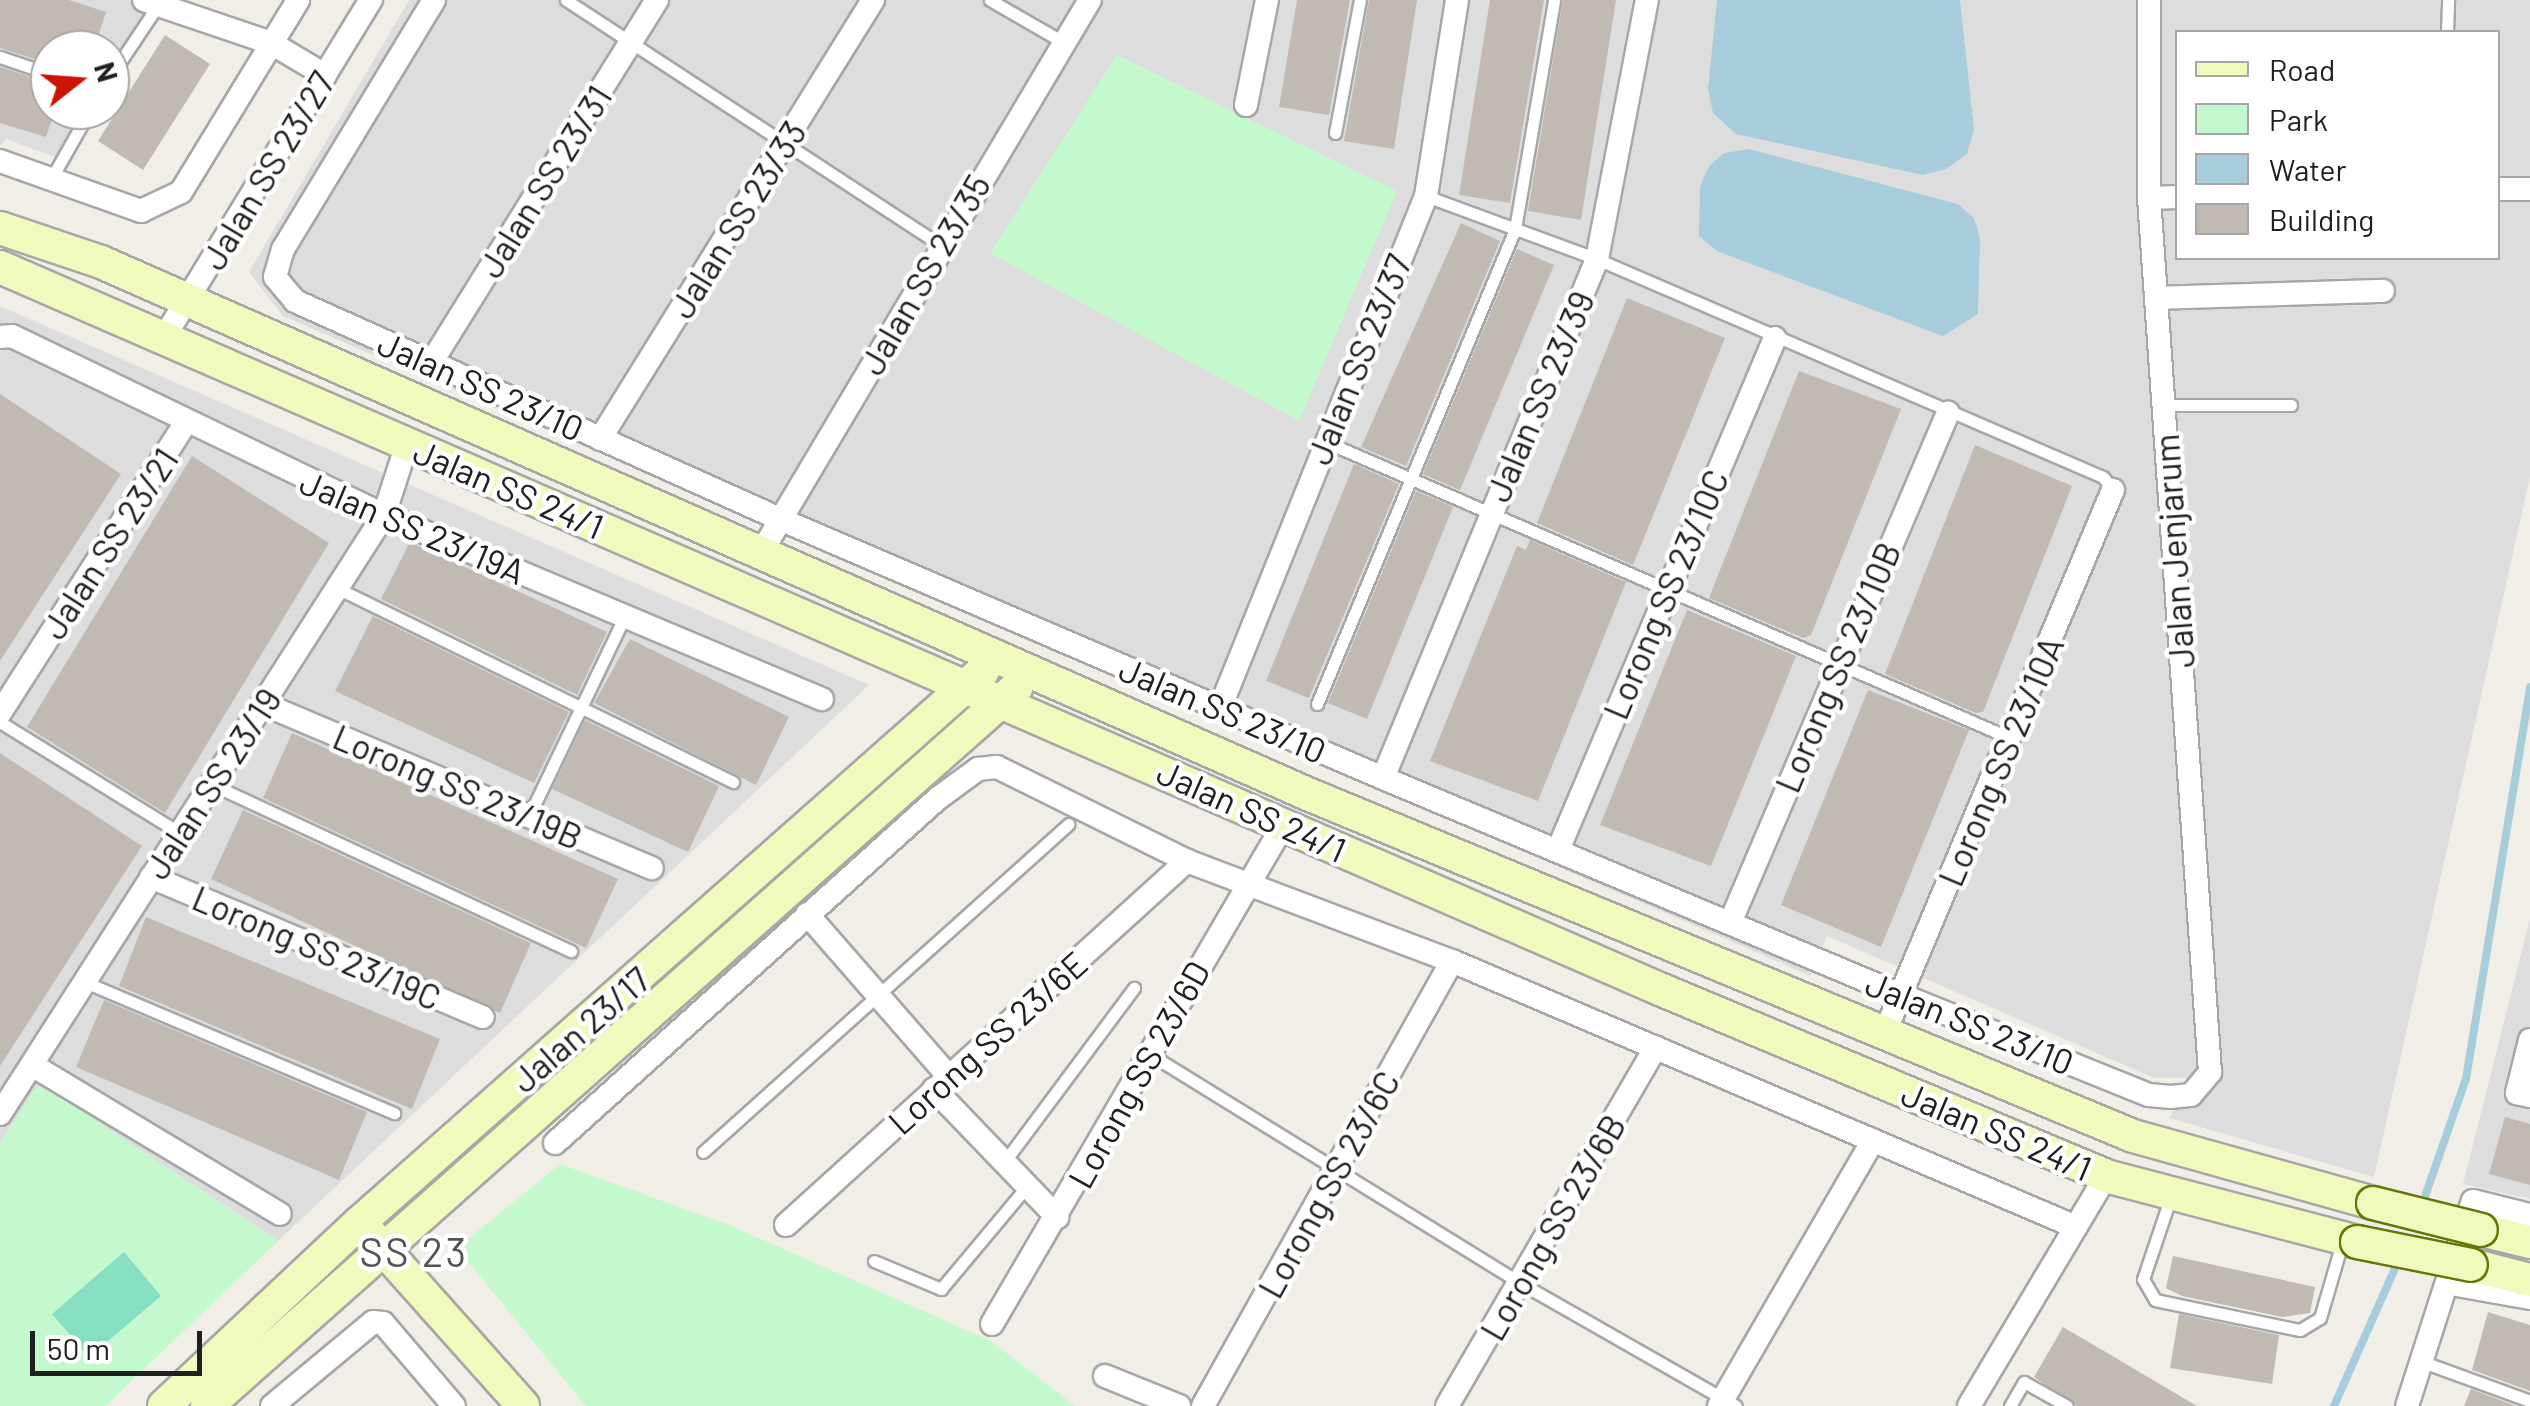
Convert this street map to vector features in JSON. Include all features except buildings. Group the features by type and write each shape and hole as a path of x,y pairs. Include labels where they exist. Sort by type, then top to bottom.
{"main road":[{"name":"Jalan SS 24/1","path":"0,228 188,299 1304,792 2133,1136 2530,1242"},
{"name":"Jalan SS 24/1","path":"0,266 2106,1176 2350,1240 2461,1275 2530,1280"},
{"name":"Jalan 23/17","path":"164,1406 360,1224 970,686 998,655"},
{"name":"Jalan 23/17","path":"207,1406 1005,702 1032,669"},
{"path":"360,1224 523,1406"}],"street":[{"path":"0,161 141,211 181,192 298,0"},
{"name":"Jalan SS 23/27","path":"163,339 370,0"},
{"name":"Jalan SS 23/10","path":"434,0 283,249 275,278 295,301 782,520 1900,995 2149,1095 2191,1095"},
{"name":"Jalan SS 23/31","path":"431,363 656,0"},
{"name":"Jalan SS 23/33","path":"600,439 873,0"},
{"name":"Jalan SS 23/35","path":"762,551 940,245 1090,0"},
{"path":"1246,105 1267,0"},
{"name":"Jalan SS 23/37","path":"1220,708 1323,441 1426,196 1458,0"},
{"name":"Jalan SS 23/39","path":"1383,778 1596,259 1646,0"},
{"name":"Jalan Jenjarum","path":"2149,0 2148,198 2210,1072 2191,1095"},
{"path":"159,3 271,44 325,75"},
{"path":"2500,189 2529,189"},
{"path":"2148,198 2175,197"},
{"path":"2156,298 2382,291"},
{"name":"Jalan SS 23/19A","path":"6,336 384,515 822,699"},
{"name":"Lorong SS 23/10C","path":"1558,850 1664,589 1775,338"},
{"name":"Lorong SS 23/10B","path":"1730,923 1838,661 1948,412"},
{"name":"Jalan SS 23/21","path":"0,713 186,424"},
{"name":"Jalan SS 23/19","path":"0,1114 8,1082 32,1064 384,515 408,444"},
{"name":"Lorong SS 23/10A","path":"1885,1032 2113,490"},
{"name":"Lorong SS 23/19B","path":"263,704 652,868"},
{"path":"555,1143 807,914 978,769 1017,772 1187,861 1249,879 1452,961 2076,1226"},
{"name":"Lorong SS 23/6D","path":"992,1324 1284,824"},
{"name":"Lorong SS 23/6E","path":"786,1224 1187,861"},
{"name":"Lorong SS 23/19C","path":"151,877 484,1017"},
{"path":"807,914 880,997 941,1083 1005,1161 1057,1218"},
{"name":"Lorong SS 23/6C","path":"1203,1406 1452,961"},
{"path":"2530,1040 2517,1092 2530,1096"},
{"name":"Lorong SS 23/6B","path":"1447,1406 1522,1284 1656,1048"},
{"path":"32,1064 280,1214"},
{"path":"1726,1403 1873,1140"},
{"path":"1969,1406 2106,1176"},
{"path":"2407,1406 2461,1275 2473,1201 2530,1215"},
{"path":"2461,1275 2530,1298"},
{"path":"272,1406 373,1322 383,1323 454,1406"},
{"path":"1104,1376 1180,1406"}],"lane":[{"path":"566,0 940,245"},
{"path":"990,0 1063,42"},
{"path":"1335,132 1360,0"},
{"path":"1317,704 1405,480 1515,230 1554,0"},
{"path":"2447,30 2448,0"},
{"path":"130,46 159,3"},
{"path":"0,57 30,67"},
{"path":"52,179 79,130"},
{"path":"1426,196 1596,259 2102,476 2113,490"},
{"path":"2163,404 2291,405"},
{"path":"1323,441 1405,480 1838,661 2010,738"},
{"path":"337,588 733,782"},
{"path":"529,816 624,616"},
{"path":"0,722 180,833"},
{"path":"211,784 571,951"},
{"path":"703,1152 880,997 1068,824"},
{"path":"85,982 394,1113"},
{"path":"1005,1161 1134,988"},
{"path":"1148,1052 1337,1172 1726,1403"},
{"path":"874,1261 941,1289 1028,1185"},
{"path":"2172,1196 2143,1279 2155,1300 2300,1330 2320,1318 2350,1240"},
{"path":"2423,1362 2530,1401"},
{"path":"2010,1406 2024,1382 2067,1406"}],"shaded area":[{"path":"0,0 168,0 130,61 130,30 30,30 30,130 88,130 68,162 6,139 0,146"},
{"path":"409,0 2530,0 2530,477 2374,1177 2169,1118 2192,1078 2154,1078 1827,936 1811,976 283,316 249,272"},
{"path":"0,306 869,685 278,1241 40,1084 0,1143"},
{"path":"2530,919 2530,1199 2463,1184"}],"green space":[{"path":"1117,55 1397,191 1299,421 990,253"},
{"path":"39,1083 278,1241 105,1406 0,1406 0,1143"},
{"path":"560,1164 729,1225 991,1341 1075,1406 586,1406 457,1248"},
{"path":"124,1252 161,1296 89,1357 52,1314"}],"water":[{"path":"1717,0 1960,0 1974,130 1967,154 1946,169 1923,175 1736,134 1713,113 1708,89"},
{"path":"1749,149 1958,204 1974,218 1980,239 1978,314 1943,336 1717,251 1699,236 1700,187 1709,166 1724,153"}],"waterway":[{"path":"2422,1205 2466,1079 2530,687"},
{"path":"2334,1406 2399,1259"}],"district":[{"name":"SS 23","path":"414,1251"}]}
